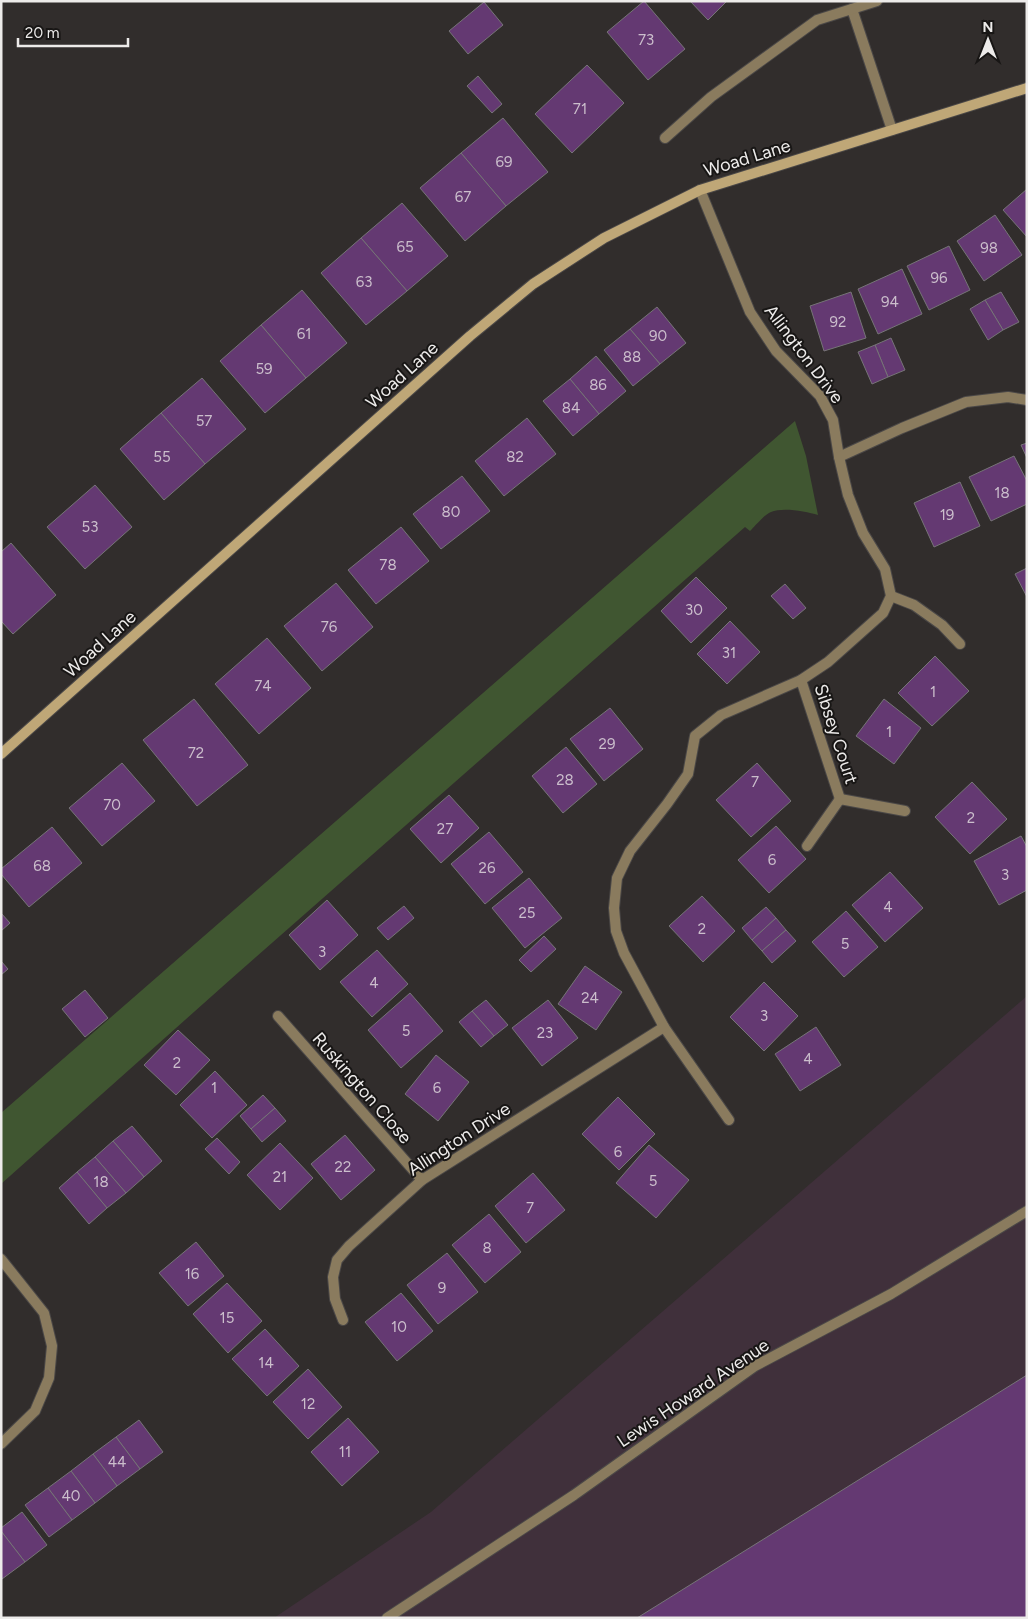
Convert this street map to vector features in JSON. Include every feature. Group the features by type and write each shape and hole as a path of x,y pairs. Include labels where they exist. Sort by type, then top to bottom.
{"street":[{"path":"665,138 711,97 818,20 877,1"},
{"path":"852,9 892,130"},
{"name":"Woad Lane","path":"1,754 462,342 533,284 604,238 700,190 1027,88"},
{"name":"Allington Drive","path":"700,190 750,312 776,351 820,396 833,420 848,495 863,533 885,569 891,596"},
{"path":"839,457 902,428 966,402 1008,397 1027,400"},
{"path":"729,1120 664,1027 624,953 616,931 614,908 617,878 630,851 688,774 695,736 721,715 801,680 828,662 883,613 891,596 914,605 942,625 960,644"},
{"name":"Sibsey Court","path":"801,680 840,799"},
{"name":"Sibsey Court","path":"840,799 905,811"},
{"name":"Sibsey Court","path":"807,846 840,799"},
{"name":"Ruskington Close","path":"278,1016 422,1180"},
{"name":"Allington Drive","path":"344,1320 335,1299 333,1277 337,1260 349,1246 422,1180 664,1027"},
{"name":"Lewis Howard Avenue","path":"387,1618 574,1495 755,1366 891,1294 1027,1211"},
{"path":"1,1259 44,1313 52,1346 49,1378 35,1411 1,1444"}],"shaded area":[{"path":"1027,996 1027,1618 274,1618 431,1512"}],"green space":[{"path":"795,421 806,456 818,515 794,510 781,510 766,515 750,531 745,527 1,1184 1,1113"}],"building":[{"path":"644,1 685,49 648,80 607,32"},
{"path":"690,1 727,1 708,20"},
{"path":"484,2 503,25 468,54 449,31"},
{"path":"587,65 624,103 572,153 535,114"},
{"path":"478,76 502,104 492,113 467,86"},
{"path":"503,118 548,172 506,206 461,153"},
{"path":"461,153 506,206 465,241 420,188"},
{"path":"1027,189 1027,237 1003,210"},
{"path":"402,203 448,256 407,291 361,238"},
{"path":"995,215 1022,255 984,281 957,241"},
{"path":"361,238 407,291 366,325 321,273"},
{"path":"949,246 970,290 929,310 907,266"},
{"path":"902,269 922,314 878,334 858,289"},
{"path":"302,290 347,343 306,378 261,325"},
{"path":"851,292 866,338 824,351 810,306"},
{"path":"1001,292 1019,322 1003,330 985,300"},
{"path":"985,300 1003,330 988,340 970,309"},
{"path":"657,307 686,343 660,364 630,329"},
{"path":"261,325 306,378 265,413 220,361"},
{"path":"630,329 660,364 633,386 604,350"},
{"path":"891,338 905,370 888,377 875,345"},
{"path":"875,345 888,377 872,384 858,352"},
{"path":"596,356 626,391 599,414 570,379"},
{"path":"202,378 246,429 205,464 161,413"},
{"path":"570,379 599,414 573,436 543,401"},
{"path":"161,413 205,464 164,500 120,449"},
{"path":"527,418 556,454 504,496 475,461"},
{"path":"1027,443 1027,458 1021,445"},
{"path":"1014,456 1027,481 1027,504 991,521 969,477"},
{"path":"462,476 490,511 441,549 413,514"},
{"path":"960,482 980,526 934,547 914,503"},
{"path":"95,485 132,527 85,569 47,527"},
{"path":"401,527 429,561 376,604 348,570"},
{"path":"11,543 56,595 13,634 1,621 1,552"},
{"path":"1027,568 1027,597 1015,574"},
{"path":"696,577 727,608 691,643 661,611"},
{"path":"336,583 373,627 322,671 284,626"},
{"path":"785,584 806,608 793,619 771,596"},
{"path":"730,621 760,652 727,684 697,654"},
{"path":"267,638 311,688 259,734 215,684"},
{"path":"935,656 969,691 932,726 898,693"},
{"path":"194,699 248,765 197,806 143,740"},
{"path":"884,699 921,728 894,764 856,736"},
{"path":"610,708 643,749 604,781 570,739"},
{"path":"566,747 597,784 563,813 532,776"},
{"path":"122,763 155,801 102,846 69,808"},
{"path":"757,763 791,801 751,837 716,800"},
{"path":"972,782 1007,819 970,854 935,817"},
{"path":"449,795 479,828 441,863 410,829"},
{"path":"776,826 806,859 769,893 738,860"},
{"path":"52,827 82,863 29,907 1,874 1,869"},
{"path":"489,832 523,872 485,904 451,864"},
{"path":"1021,836 1027,847 1027,890 999,905 974,861"},
{"path":"890,872 923,908 885,942 852,905"},
{"path":"529,878 562,918 525,948 492,908"},
{"path":"702,896 735,931 703,962 669,926"},
{"path":"327,900 358,935 320,970 289,935"},
{"path":"404,906 414,918 388,940 377,928"},
{"path":"766,907 776,918 752,940 742,928"},
{"path":"846,911 878,947 844,977 812,942"},
{"path":"1,913 10,923 1,931"},
{"path":"776,918 786,930 762,951 752,940"},
{"path":"786,930 796,941 772,963 762,951"},
{"path":"544,936 556,949 531,972 519,960"},
{"path":"377,950 408,984 372,1017 340,982"},
{"path":"1,961 8,969 1,975"},
{"path":"585,966 622,992 596,1030 558,1004"},
{"path":"764,982 798,1016 764,1051 730,1017"},
{"path":"85,990 108,1018 85,1037 62,1009"},
{"path":"410,993 443,1031 401,1068 368,1030"},
{"path":"486,1000 508,1025 494,1036 472,1011"},
{"path":"548,1000 578,1038 542,1066 512,1028"},
{"path":"472,1011 494,1036 481,1047 459,1022"},
{"path":"816,1027 841,1065 800,1091 775,1054"},
{"path":"178,1030 210,1060 176,1095 144,1065"},
{"path":"436,1055 469,1082 438,1121 405,1094"},
{"path":"215,1071 247,1105 212,1138 180,1105"},
{"path":"263,1095 275,1108 251,1129 240,1116"},
{"path":"618,1097 655,1134 619,1170 582,1134"},
{"path":"275,1108 286,1121 262,1142 251,1129"},
{"path":"132,1126 162,1161 144,1177 113,1141"},
{"path":"345,1135 375,1170 341,1200 311,1164"},
{"path":"217,1138 240,1162 229,1174 205,1149"},
{"path":"113,1141 144,1177 126,1193 95,1157"},
{"path":"280,1143 313,1178 280,1210 247,1175"},
{"path":"649,1145 689,1180 656,1218 616,1183"},
{"path":"95,1157 126,1193 107,1208 77,1172"},
{"path":"77,1172 107,1208 89,1224 59,1188"},
{"path":"533,1173 565,1210 526,1243 495,1206"},
{"path":"489,1214 521,1252 485,1283 452,1245"},
{"path":"196,1242 224,1276 188,1306 159,1273"},
{"path":"447,1253 478,1292 438,1324 407,1285"},
{"path":"227,1283 262,1321 228,1353 193,1314"},
{"path":"401,1293 433,1331 397,1361 365,1322"},
{"path":"265,1329 299,1366 267,1396 232,1359"},
{"path":"308,1369 342,1407 308,1439 273,1402"},
{"path":"1027,1375 1027,1618 637,1618"},
{"path":"348,1418 379,1452 342,1486 311,1452"},
{"path":"139,1420 163,1452 140,1469 116,1437"},
{"path":"116,1437 140,1469 117,1486 93,1454"},
{"path":"93,1454 117,1486 95,1503 71,1471"},
{"path":"71,1471 95,1503 72,1520 48,1488"},
{"path":"48,1488 72,1520 49,1537 25,1505"},
{"path":"22,1512 47,1545 25,1562 1,1531 1,1528"},
{"path":"1,1531 25,1562 2,1579 1,1579"}]}
